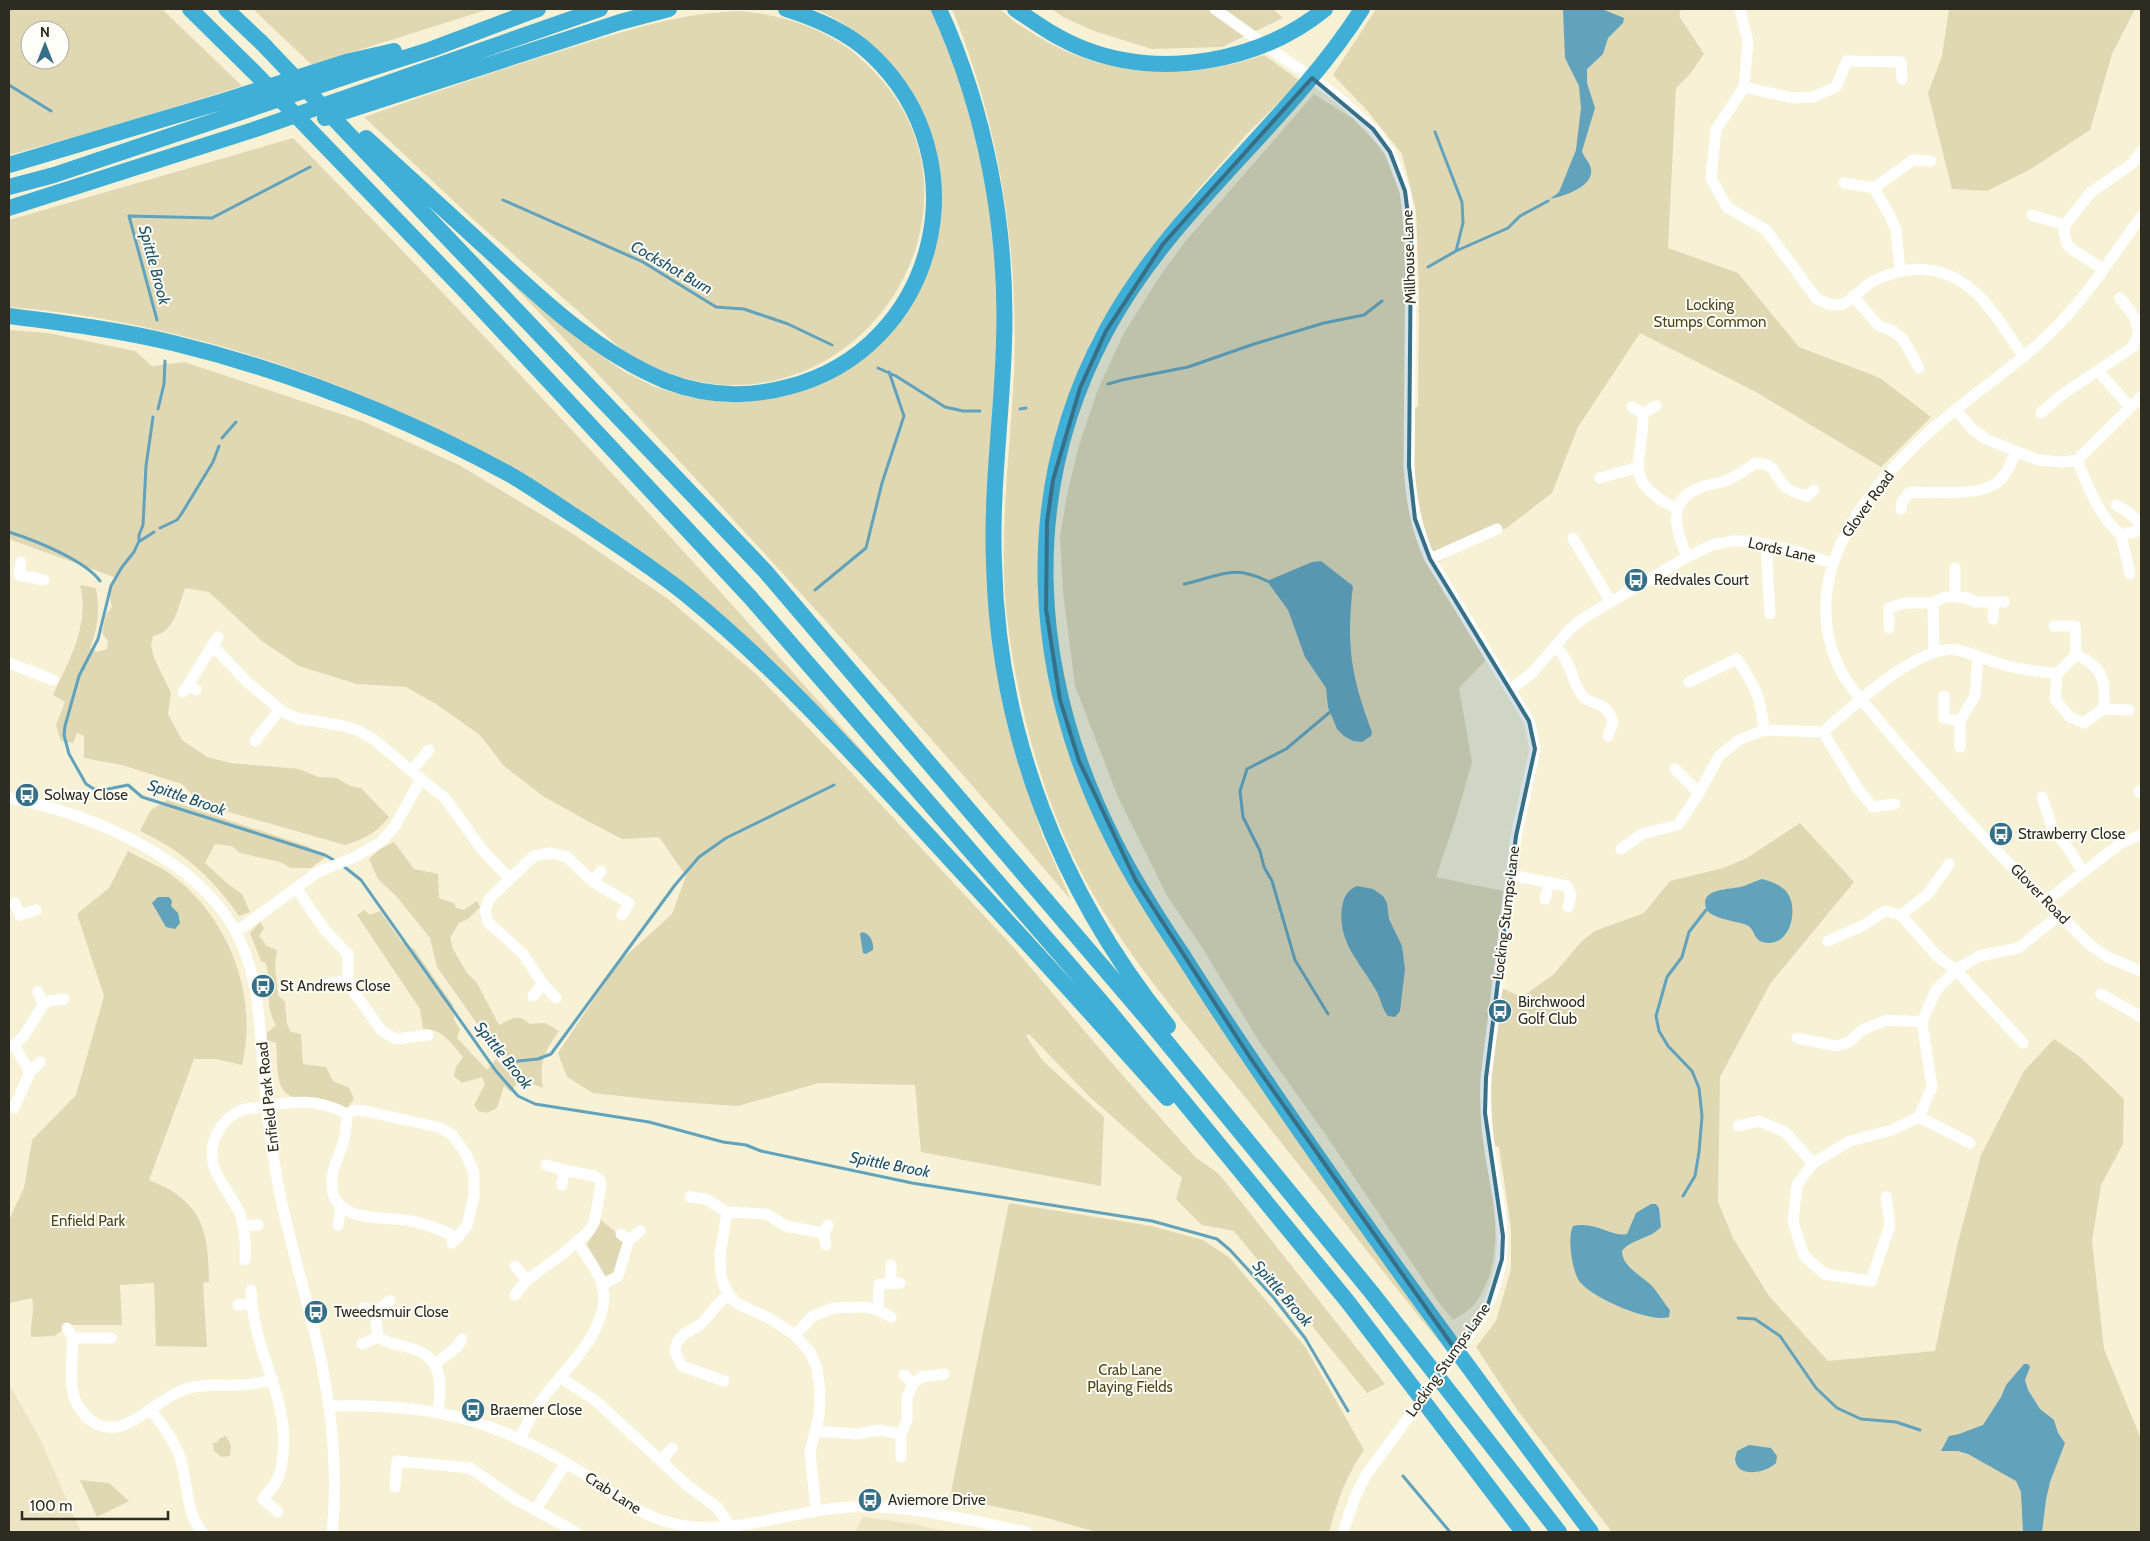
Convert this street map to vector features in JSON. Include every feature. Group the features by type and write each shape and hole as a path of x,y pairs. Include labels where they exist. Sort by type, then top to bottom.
{"highway":[{"path":"176,9 256,72"},
{"path":"190,9 256,72 472,299 750,597 1105,1006 1348,1302 1523,1532"},
{"path":"226,9 505,265 581,332 609,352 666,381 692,390 744,394 770,392 800,384 852,359 872,342 895,318 910,294 928,253 934,216 934,178 928,148 911,104 892,77 872,54 840,31 814,18 786,9"},
{"path":"9,164 352,67 488,27 538,9"},
{"path":"377,94 600,9"},
{"path":"9,208 170,158 257,134 377,94 669,9"},
{"path":"939,9 949,30 976,108 996,199 1005,307 994,511 995,595 1008,695 1020,746 1036,792 1071,877 1117,957 1372,1293 1559,1532"},
{"path":"1015,9 1059,38 1085,50 1117,58 1153,63 1184,64 1231,56 1282,37 1325,9"},
{"path":"1362,9 1330,56 1305,87 1163,244 1129,293 1106,331 1080,388 1063,437 1052,488 1047,522 1044,569 1052,663 1060,700 1079,761 1092,793 1112,838 1164,928 1250,1059 1379,1244 1591,1532"},
{"path":"259,40 765,571 1149,1020 1372,1293"},
{"path":"9,187 54,175 236,113 352,67"},
{"path":"9,316 104,329 172,343 250,364 319,388 416,428 512,476 605,536 687,594 766,664 846,747 1056,973 1348,1302"}],"street":[{"name":"Millhouse Lane","path":"1215,9 1338,97 1373,129 1390,152 1405,191 1410,238 1411,496 1421,540 1430,559"},
{"path":"1740,9 1748,42 1744,87 1716,130 1711,178 1726,207 1766,230 1817,299 1826,304 1844,304 1869,284 1900,271 1917,268 1930,269 1958,279 1972,289 2024,357"},
{"path":"1744,87 1793,98 1813,97 1836,87 1847,61 1901,62 1902,79"},
{"path":"2103,269 2073,250 2067,244 2064,232 2065,225 2090,193 2133,162 2141,151"},
{"path":"1844,183 1874,188 1913,160 1931,161"},
{"path":"1874,188 1896,230 1900,271"},
{"path":"2032,215 2065,225"},
{"name":"Glover Road","path":"2141,217 2068,313 2024,357 1925,435 1878,486 1852,521 1832,563 1826,601 1826,623 1830,644 1838,666 1861,700 1933,783 2060,916 2107,957 2141,971"},
{"path":"1853,296 1879,326 1891,330 1903,339 1919,368"},
{"path":"2043,405 2098,371 2132,347 2139,331 2134,316 2120,298"},
{"path":"2098,371 2130,407"},
{"path":"1956,410 1972,429 1986,439 2016,452 2049,462 2077,460 2141,397"},
{"path":"1632,407 1643,412 1656,406"},
{"path":"1643,412 1644,430 1638,467 1641,479 1648,491 1658,499 1677,508"},
{"path":"1901,509 1902,502 1909,488 1969,491 1993,485 2002,477 2016,452"},
{"path":"2077,460 2097,506 2108,524 2121,535 2130,574"},
{"path":"1687,557 1678,535 1676,522 1677,508 1687,495 1698,488 1723,482 1755,463 1767,464 1775,469 1782,483 1791,492 1807,496 1814,490"},
{"path":"1600,478 1638,467"},
{"path":"2116,505 2128,512 2141,525 2135,532 2121,535"},
{"path":"1430,559 1497,529"},
{"path":"1573,538 1611,602"},
{"name":"Lords Lane","path":"1510,690 1532,673 1570,629 1611,602 1687,557 1712,545 1732,541 1766,544 1832,563"},
{"path":"1766,544 1770,614"},
{"name":"Locking Stumps Lane","path":"1343,1532 1355,1497 1366,1475 1477,1324 1494,1292 1502,1259 1502,1227 1485,1113 1486,1078 1510,875 1516,836 1535,749 1529,721 1430,559"},
{"path":"21,562 14,576 44,580"},
{"path":"1955,597 1956,568"},
{"path":"1889,628 1889,608 1905,604 1933,604 1945,597 1967,598 1975,602 1999,603 1994,619"},
{"path":"1933,604 1934,651"},
{"path":"2054,626 2075,626 2076,655 2057,674 2055,700 2070,717 2084,723 2103,709 2129,710"},
{"path":"189,689 215,641 248,682 280,709 297,718 343,726 359,731 373,739 444,798 483,850 509,878"},
{"path":"1555,646 1567,659 1581,693 1588,701 1598,703 1610,713 1613,722 1608,736"},
{"path":"1621,849 1642,834 1678,825 1699,793 1719,756 1739,740 1764,730 1823,732 1861,700 1908,665 1934,651 1956,650 2016,668 2057,674"},
{"path":"2076,655 2089,660 2102,676 2106,690 2103,709"},
{"path":"1960,748 1960,721 1975,696 1978,657"},
{"path":"1689,682 1736,659 1754,685 1761,704 1764,730"},
{"path":"9,663 53,680"},
{"path":"1944,696 1944,718 1960,721"},
{"path":"255,741 280,709"},
{"path":"1823,732 1858,789 1873,807 1895,804"},
{"path":"410,771 429,750"},
{"path":"1675,769 1699,793"},
{"path":"236,932 318,872 373,848 388,835 420,779"},
{"path":"2042,797 2053,830 2068,848 2083,872"},
{"name":"Enfield Park Road","path":"9,798 64,813 103,827 149,849 183,870 197,882 219,906 236,932 254,978 258,1000 274,1161 285,1216 316,1336 328,1406 333,1474 332,1532"},
{"path":"2046,901 2121,842 2141,835"},
{"path":"556,998 543,984 528,960 494,929 486,919 487,901 534,856 552,853 567,857 593,882 629,903 622,916"},
{"path":"1901,915 1928,894 1949,864"},
{"path":"593,882 601,871"},
{"path":"1510,875 1567,886 1571,895 1568,907"},
{"path":"1545,899 1549,882"},
{"path":"296,888 325,930 348,954 348,980 356,996 378,1026 387,1035 396,1039 428,1035"},
{"path":"15,903 20,915"},
{"path":"9,920 36,910"},
{"path":"1828,940 1862,926 1884,911 1901,915 1938,956 1956,970 2024,1043"},
{"path":"1886,1197 1890,1226 1871,1281 1826,1274 1804,1256 1793,1222 1797,1185 1813,1163 1850,1141 1892,1130 1919,1117 1932,1087 1922,1022 1936,990 1956,970 1979,956 2018,948 2060,916"},
{"path":"323,985 348,980"},
{"path":"533,996 543,984"},
{"path":"38,992 43,1005"},
{"path":"2100,994 2141,1017"},
{"path":"30,1072 11,1046 24,1036 43,1005 49,1001 64,999"},
{"path":"1796,1038 1836,1046 1849,1042 1862,1030 1887,1020 1922,1022"},
{"path":"20,1105 30,1072 40,1062"},
{"path":"245,1260 246,1243 243,1226 234,1202 214,1166 212,1156 214,1140 222,1125 234,1114 249,1108 267,1105 317,1102 332,1105 346,1114"},
{"path":"356,1110 365,1111 435,1126 447,1131 457,1141 471,1162 475,1181 469,1220 464,1232 455,1241 425,1224 362,1214 341,1207 334,1198 332,1181 344,1138 346,1114 356,1110"},
{"path":"1919,1117 1970,1143"},
{"path":"1738,1126 1759,1121 1786,1132 1813,1163"},
{"path":"514,1295 528,1280 577,1242 594,1223 601,1183 594,1176 546,1165"},
{"path":"562,1185 564,1170"},
{"path":"690,1197 706,1200 727,1212 766,1214 786,1226 826,1229 826,1244"},
{"path":"338,1225 341,1207"},
{"path":"727,1212 720,1256 722,1282 729,1295 740,1305 769,1318 795,1335 810,1352 817,1368 820,1401 810,1452 816,1511"},
{"path":"243,1226 258,1225"},
{"path":"602,1285 618,1276 625,1237 640,1231"},
{"path":"520,1438 539,1404 585,1347 597,1324 603,1304 602,1285 577,1242"},
{"path":"878,1310 879,1284 896,1283 891,1265"},
{"path":"515,1266 528,1280"},
{"path":"251,1290 255,1325 273,1380 283,1420 284,1448 277,1482 263,1499 278,1512"},
{"path":"724,1381 682,1366 676,1357 675,1346 681,1335 702,1323 714,1306 729,1295"},
{"path":"375,1312 390,1301"},
{"path":"238,1305 252,1304"},
{"path":"795,1335 813,1316 826,1310 855,1307 878,1310 891,1318"},
{"path":"364,1308 375,1312"},
{"path":"375,1312 378,1337"},
{"path":"111,1338 70,1333 71,1382 74,1399 83,1415 98,1425 112,1428 125,1425 174,1394 193,1387 250,1385 273,1380"},
{"path":"362,1344 378,1337"},
{"path":"378,1337 393,1345 406,1347 422,1353 435,1364 441,1380 438,1412"},
{"path":"435,1364 458,1347 462,1339"},
{"path":"902,1457 901,1434 907,1420 908,1379 944,1374"},
{"path":"560,1377 603,1407 688,1486 718,1508 730,1527"},
{"name":"Crab Lane","path":"328,1406 393,1405 438,1412 486,1424 520,1438 566,1463 620,1501 644,1514 670,1523 695,1527 762,1527 816,1511 850,1507 894,1508 1026,1532"},
{"path":"151,1410 176,1447 183,1469 190,1509 199,1531"},
{"path":"815,1431 857,1434 879,1430 901,1434"},
{"path":"661,1461 672,1448"},
{"path":"395,1486 396,1461 462,1466 476,1472 498,1489 576,1532"},
{"path":"536,1509 566,1463"}],"highlighted area":[{"path":"1312,78 1373,129 1390,152 1405,191 1411,238 1409,466 1415,519 1430,559 1529,721 1535,749 1516,836 1486,1078 1485,1113 1503,1236 1502,1259 1487,1308 1457,1352 1251,1059 1136,881 1079,761 1060,700 1046,609 1047,522 1053,480 1080,388 1106,331 1163,244"}],"shaded area":[{"path":"9,1384 40,1439 81,1532 9,1532"},
{"path":"863,1517 913,1524 950,1532 855,1532"}],"green space":[{"path":"992,8 999,10 1043,40 1061,49 1111,66 1162,72 1187,71 1239,63 1264,55 1300,81 1246,135 1196,192 1174,220 1092,339 1070,393 1040,565 1095,814 1310,1156 1443,1347 1167,1001 1128,949 1076,863 1049,797 1037,764 1020,695 1013,661 1005,594 1005,500 1014,373 1015,326 1009,234 994,142 982,97 952,9"},
{"path":"9,9 162,9 242,86 97,131 9,155"},
{"path":"253,9 489,9 312,65"},
{"path":"813,9 933,9 965,90 994,218 999,319 990,494 1021,771 1043,837 1071,900 1001,818 786,576 491,262 594,350 623,371 655,387 689,397 724,401 858,359 936,244 941,190 938,164 923,116 911,93 895,71 856,32 831,16"},
{"path":"1052,9 1273,9 1283,18 1222,47 1152,49 1094,31 1063,17"},
{"name":"Birchwood Golf Club","path":"1376,9 1681,9 1679,16 1704,54 1690,74 1676,88 1668,248 1738,273 1799,347 1880,378 1931,417 1881,467 1756,392 1640,333 1578,427 1552,493 1508,527 1430,567 1486,660 1459,688 1472,762 1457,815 1436,877 1503,891 1493,984 1522,997 1554,974 1581,942 1595,931 1644,913 1670,881 1723,868 1747,858 1800,823 1854,882 1770,984 1720,1077 1718,1202 1733,1238 1769,1296 1828,1361 1935,1351 1957,1246 1981,1155 2024,1071 2054,1039 2080,1057 2124,1099 2123,1144 2101,1185 2092,1241 2104,1349 2141,1439 2141,1532 1612,1532 1518,1411 1476,1347 1496,1321 1511,1269 1511,1228 1499,1147 1484,1143 1494,1206 1495,1249 1491,1270 1484,1289 1472,1307 1453,1320 1439,1303 1325,1134 1260,1043 1203,949 1166,894 1118,797 1075,686 1063,592 1060,537 1067,495 1079,445 1098,389 1124,333 1158,279 1184,243 1314,94 1353,119 1387,154 1402,200 1405,271 1405,410 1418,407 1419,295 1416,211 1402,154 1365,108 1333,75"},
{"path":"1949,9 2135,9 2112,54 2090,130 2031,169 1987,191 1952,189 1928,93 1942,56"},
{"path":"741,11 781,18 817,30 850,50 865,63 880,78 910,125 923,175 921,226 905,275 877,318 839,352 791,376 737,385 707,383 679,377 626,353 474,220 364,117 518,64 634,29 696,15"},
{"path":"293,138 587,446 873,763 709,607 404,414 310,375 211,343 109,320 9,307 9,220"},
{"path":"9,330 48,333 135,351 152,366 184,362 362,421 459,465 570,532 668,599 756,674 847,768 1014,948 1195,1157 1219,1174 1385,1384 1367,1393 1234,1231 1202,1225 1176,1199 1182,1178 1091,1098 1029,1034 1026,1036 1042,1060 1104,1117 1101,1186 921,1152 915,1085 819,1083 738,1106 665,1101 593,1093 567,1077 558,1053 618,963 672,914 686,876 659,837 622,839 543,796 504,766 480,735 436,704 406,687 357,684 299,666 262,641 209,592 185,588 175,618 171,624 160,634 153,636 151,645 154,658 171,693 168,714 182,740 207,757 231,763 299,769 318,777 337,778 350,786 361,788 389,817 370,835 345,845 201,804 182,784 122,765 84,758 84,736 77,733 73,743 61,741 56,725 65,702 53,695 71,655 80,628 82,600 80,585 96,588 98,618 90,648 97,652 107,649 108,641 102,633 106,614 112,607 109,594 117,578 9,539"},
{"path":"167,800 307,846 326,857 311,868 291,868 280,862 240,853 232,846 215,844 205,863 242,894 250,912 239,916 218,889 196,866 170,847 140,831 151,810"},
{"path":"394,842 414,869 438,874 439,898 454,903 456,908 464,910 477,901 480,907 468,919 459,923 450,938 453,949 467,973 477,983 499,1025 518,1018 529,1024 545,1023 559,1031 546,1052 542,1064 543,1088 527,1082 514,1071 495,1049 437,967 430,938 397,897 378,879 369,859 381,848"},
{"name":"Enfield Park","path":"128,851 169,873 190,890 208,911 223,934 234,958 242,985 246,1011 246,1038 242,1065 216,1059 194,1059 149,1180 167,1188 180,1197 198,1217 203,1228 209,1267 209,1282 203,1283 207,1347 156,1346 154,1283 120,1285 122,1325 70,1325 54,1336 31,1337 32,1298 9,1303 9,1220 24,1188 32,1140 76,1095 104,996 77,914 109,888"},
{"path":"364,910 370,915 380,911 401,941 414,949 453,1005 454,1020 460,1029 457,1038 487,1070 496,1059 518,1082 511,1092 504,1086 497,1108 487,1113 478,1111 474,1105 485,1084 482,1077 462,1083 454,1076 456,1067 463,1057 451,1042 441,1034 430,1029 423,1029 420,1009 357,915"},
{"path":"260,922 264,928 259,936 267,946 277,950 275,966 278,995 285,1002 287,1024 291,1032 301,1034 303,1064 326,1067 333,1081 349,1088 354,1099 347,1108 313,1103 294,1097 287,1094 280,1085 276,1043 267,1040 267,1033 276,1025 270,1011 266,963 261,961 250,933"},
{"name":"Crab Lane Playing Fields","path":"1009,1203 1151,1226 1203,1240 1230,1258 1306,1348 1364,1450 1343,1490 1329,1532 1096,1532 1044,1517 950,1497"},
{"path":"601,1220 624,1240 615,1272 607,1276 587,1245"},
{"path":"226,1436 231,1445 230,1456 222,1457 214,1451 213,1442 216,1443 220,1438"},
{"path":"80,1480 109,1483 129,1501 97,1517"}],"water":[{"path":"1563,9 1602,9 1624,18 1623,23 1608,38 1603,54 1587,69 1587,83 1595,108 1582,151 1591,169 1591,175 1583,186 1562,196 1550,199 1559,192 1576,150 1581,108 1579,86 1565,58"},
{"path":"1321,561 1353,586 1350,626 1352,661 1359,694 1372,732 1371,736 1362,742 1353,741 1337,729 1328,707 1326,688 1305,657 1288,610 1267,581 1312,562"},
{"path":"1762,879 1776,884 1786,891 1791,900 1792,916 1790,924 1783,937 1777,942 1763,942 1757,938 1748,926 1723,919 1712,914 1706,908 1705,901 1707,896 1712,893 1744,886"},
{"path":"1357,886 1373,889 1383,896 1387,903 1389,919 1402,946 1405,969 1400,1011 1395,1017 1388,1016 1386,1013 1377,992 1352,952 1343,931 1341,920 1344,900 1346,894"},
{"path":"158,897 169,897 172,901 171,906 178,913 180,923 175,929 166,927 152,903"},
{"path":"862,932 871,938 873,944 873,950 866,954 863,953 860,934"},
{"path":"1651,1204 1656,1204 1659,1208 1661,1227 1652,1234 1635,1241 1622,1251 1628,1266 1656,1290 1670,1310 1669,1317 1660,1318 1635,1313 1597,1295 1580,1282 1571,1254 1570,1238 1573,1226 1597,1227 1616,1234 1627,1234 1636,1213"},
{"path":"2024,1364 2028,1364 2030,1367 2025,1380 2028,1390 2040,1409 2054,1420 2058,1433 2065,1443 2050,1482 2042,1532 2023,1532 2021,1492 2016,1481 1968,1454 1958,1451 1941,1451 1949,1436 1983,1425 2001,1397 2006,1385"},
{"path":"1749,1445 1771,1448 1777,1456 1776,1463 1759,1471 1746,1472 1741,1469 1735,1459 1737,1451"}],"waterway":[{"name":"Cockshot Burn","path":"9,85 51,111"},
{"path":"1435,132 1462,202 1463,223 1456,251"},
{"name":"Cockshot Burn","path":"157,320 129,216 212,218 310,167"},
{"name":"Cockshot Burn","path":"503,200 643,262 716,307 744,309 788,324 832,345"},
{"path":"1428,267 1456,251 1508,228 1520,216 1548,201"},
{"path":"1108,384 1188,367 1254,344 1324,323 1364,315 1382,301"},
{"name":"Spittle Brook","path":"158,409 164,384 165,361"},
{"path":"878,368 896,376 945,407 963,411 980,411"},
{"name":"Cockshot Burn","path":"815,590 866,548 882,483 904,416 889,372"},
{"path":"1020,409 1026,408"},
{"name":"Spittle Brook","path":"153,417 146,466 143,525 134,552 122,567 111,586 98,639 79,676 65,726 64,735 69,754 86,784 94,789 103,790 128,785 142,797 325,855 337,862"},
{"path":"222,438 236,422"},
{"path":"160,528 177,520 213,462 219,446"},
{"path":"9,532 45,545 71,558 93,573 100,581"},
{"path":"140,541 154,532"},
{"path":"1184,584 1234,572 1244,573 1267,581"},
{"path":"1328,1014 1295,960 1272,881 1264,867 1260,851 1243,817 1240,791 1247,769 1286,749 1330,712"},
{"path":"509,1062 538,1059 551,1054 675,885 699,857 726,838 834,785"},
{"name":"Spittle Brook","path":"342,865 361,880 496,1071 518,1096 535,1104 649,1122 723,1142 746,1145 761,1151 912,1183 1152,1221 1217,1239 1230,1250 1274,1298 1305,1338 1348,1411"},
{"path":"1683,1196 1695,1176 1699,1152 1702,1116 1699,1088 1692,1071 1668,1046 1659,1031 1656,1016 1667,977 1682,957 1689,932 1706,910"},
{"path":"1738,1318 1755,1319 1780,1336 1816,1388 1837,1408 1861,1419 1896,1422 1920,1430"},
{"name":"Spittle Brook","path":"1403,1476 1450,1532"}],"place":[{"name":"Redvales Court","path":"1636,580"},
{"name":"Solway Close","path":"27,795"},
{"name":"Strawberry Close","path":"2001,834"},
{"name":"St Andrews Close","path":"263,986"},
{"name":"Birchwood Golf Club","path":"1500,1011"},
{"name":"Tweedsmuir Close","path":"316,1312"},
{"name":"Braemer Close","path":"473,1410"},
{"name":"Aviemore Drive","path":"870,1500"}],"park label":[{"name":"Locking Stumps Common","path":"1710,314"}]}
